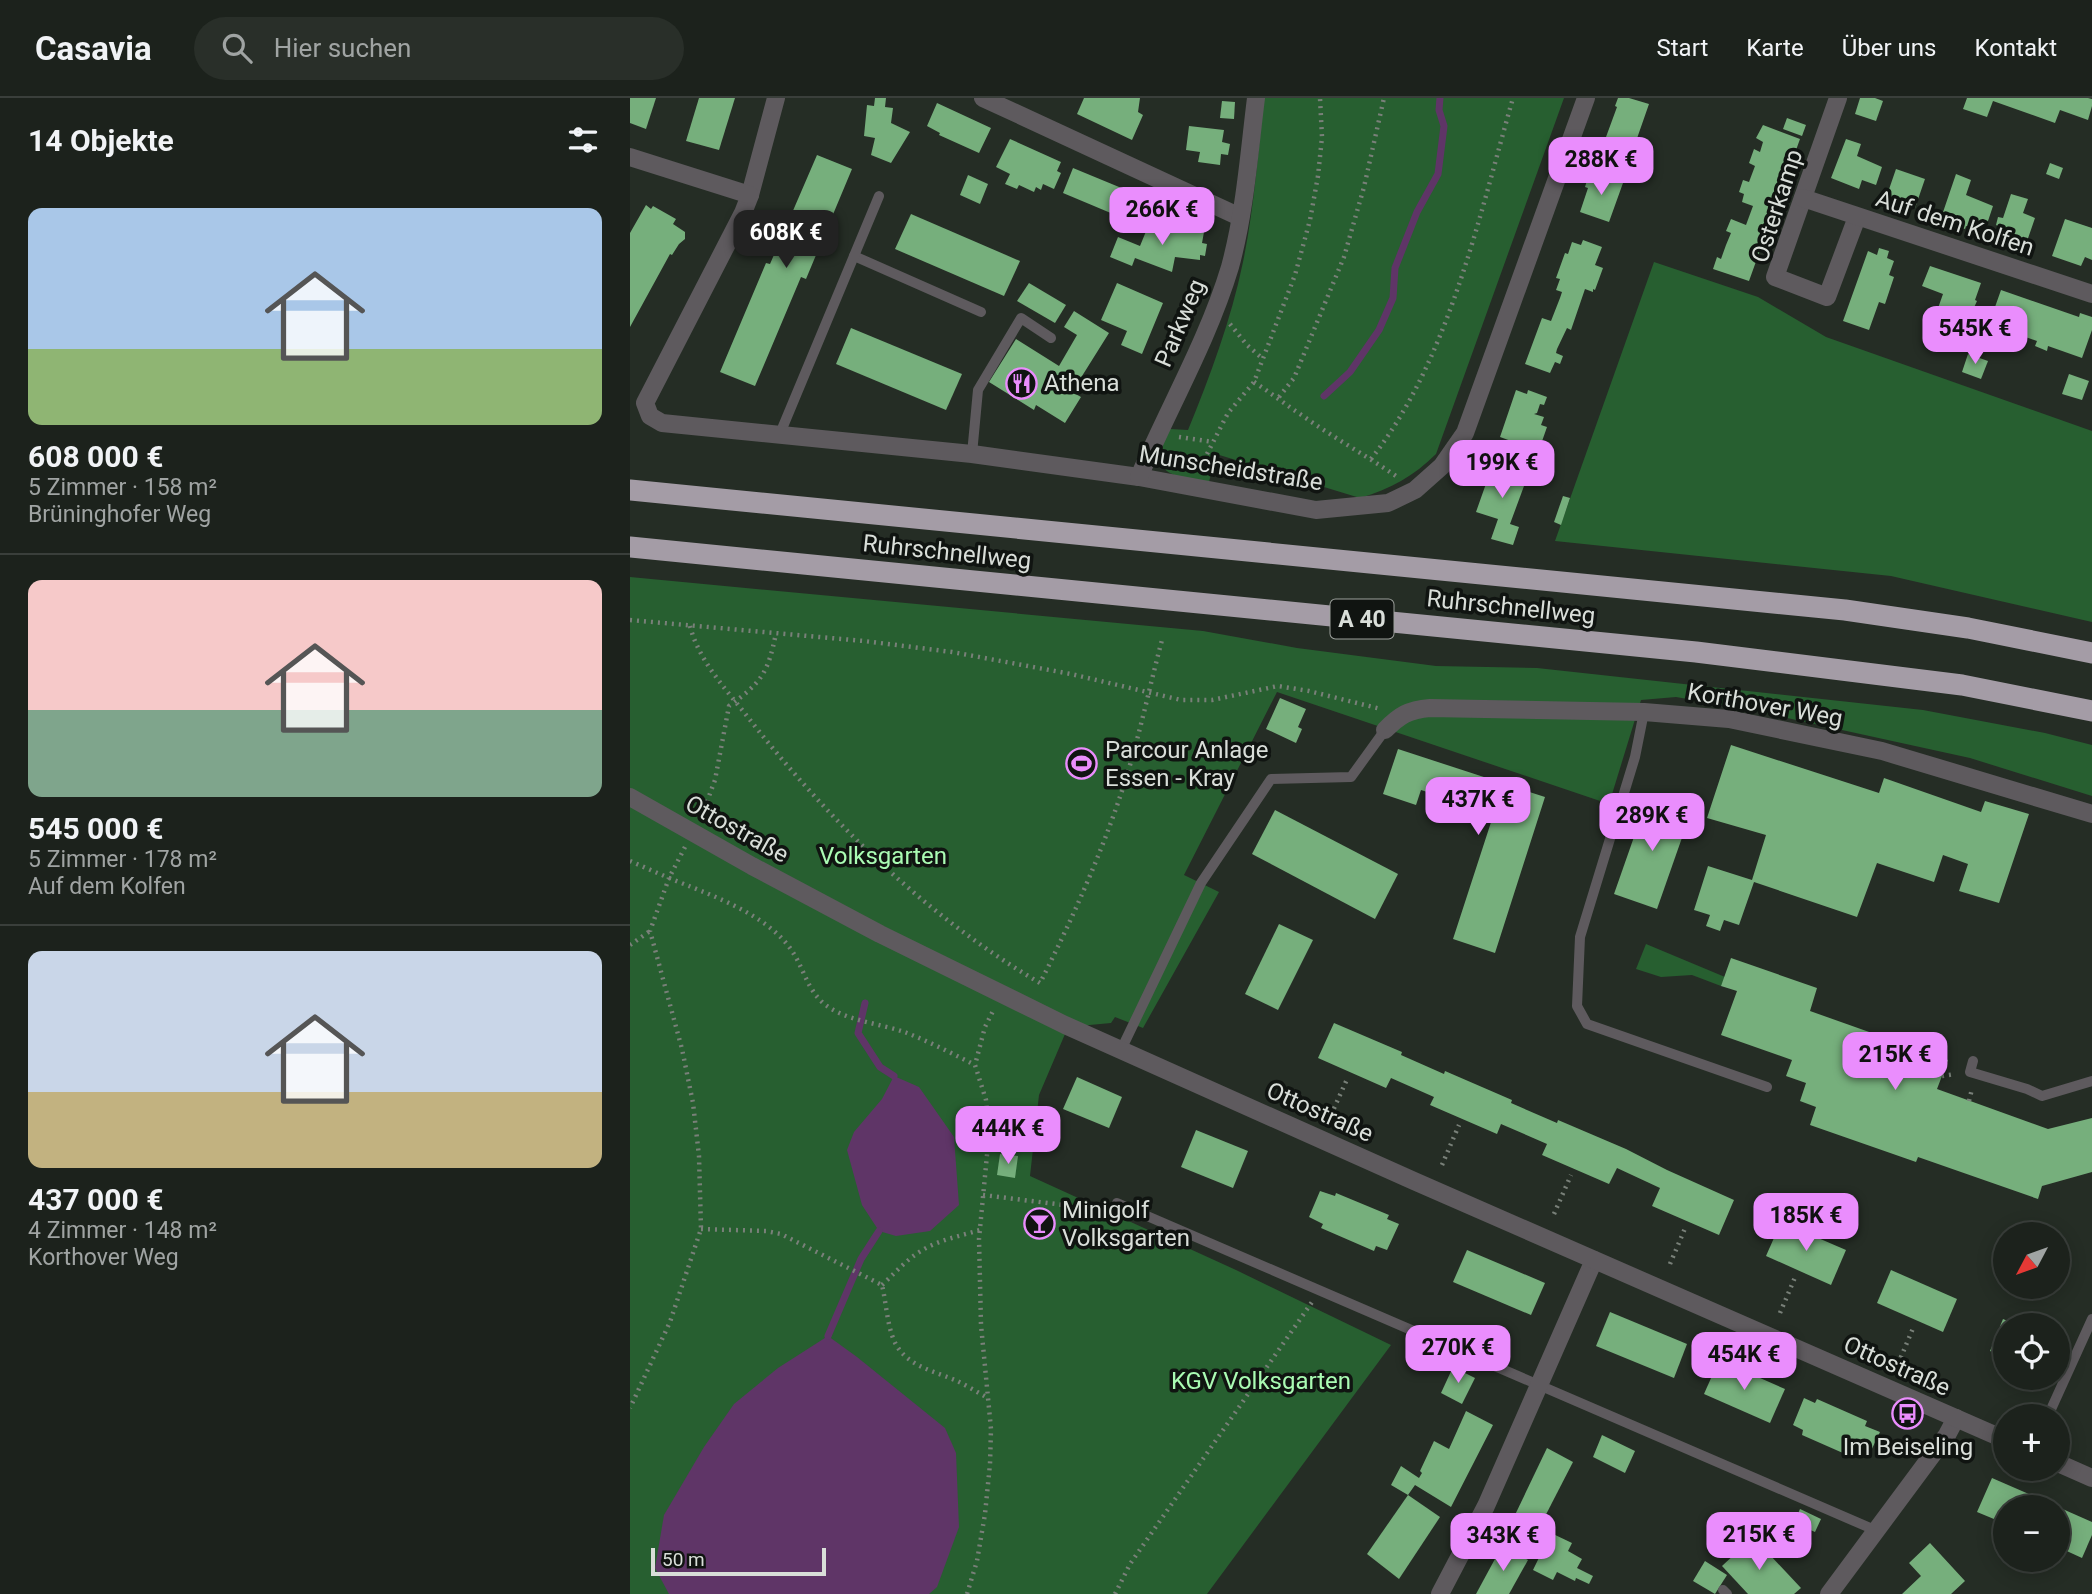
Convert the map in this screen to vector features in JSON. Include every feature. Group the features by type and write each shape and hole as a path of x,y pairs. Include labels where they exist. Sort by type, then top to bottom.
{"highway":[{"name":"Ruhrschnellweg","path":"630,490 1844,610 1968,628 2092,653"},
{"name":"Ruhrschnellweg","path":"630,547 1696,652 1962,685 2092,710"}],"street":[{"path":"630,157 750,195 776,98"},
{"path":"983,98 1240,216"},
{"name":"Parkweg","path":"1139,477 1217,306 1230,265 1240,216 1256,98"},
{"name":"Munscheidstraße","path":"750,195 645,403 650,416 662,423 972,454 1139,477 1316,510 1388,503 1415,490 1443,466 1465,433 1587,98"},
{"name":"Osterkamp","path":"1838,98 1775,277 1827,296 1857,217"},
{"name":"Auf dem Kolfen","path":"1803,198 2092,294"},
{"name":"Korthover Weg","path":"1399,716 1414,709 1430,708 1644,712 1729,719 1882,751 2092,814"},
{"path":"1385,730 1399,716"},
{"name":"Ottostraße","path":"630,797 880,934 1065,1025 1993,1434"},
{"path":"1440,1594 1486,1506 1594,1260"},
{"path":"1829,1594 1947,1435 1956,1418"},
{"path":"2070,1468 2092,1478"}],"lane":[{"path":"779,436 879,196"},
{"path":"854,256 981,312"},
{"path":"972,454 978,390 1021,318 1051,338"},
{"path":"1644,712 1635,757 1580,937 1577,1006 1587,1024 1767,1087"},
{"path":"1121,1049 1200,883 1271,779 1351,777 1385,730"},
{"path":"1973,1061 1970,1072 2042,1096 2092,1081"},
{"path":"1118,1203 1875,1530"},
{"path":"2053,1404 2092,1318"}],"path":[{"path":"1207,454 1228,413 1254,382 1295,275 1315,198 1322,137 1320,98"},
{"path":"1279,397 1294,378 1344,257 1384,98"},
{"path":"1371,459 1393,429 1418,386 1447,317 1471,246 1513,98"},
{"path":"1217,306 1241,339 1263,359"},
{"path":"1254,382 1415,490"},
{"path":"1158,434 1213,442"},
{"path":"630,620 952,652 1034,666 1181,700 1223,699 1258,690 1287,687 1382,709 1399,716"},
{"path":"690,626 697,648 735,701 817,800 870,853 939,913 1040,983 1109,825 1130,765 1162,640"},
{"path":"630,1408 670,1322 701,1229 699,1156 693,1103 682,1049 650,931 669,878 710,798 719,765 729,706 758,683 766,671 776,633"},
{"path":"630,861 753,916 792,950 811,988 822,1002 851,1017 906,1032 975,1065"},
{"path":"630,944 650,931"},
{"path":"967,1594 977,1561 985,1514 991,1429 981,1325 979,1230 989,1134 986,1100 975,1065 985,1027 1004,995"},
{"path":"1331,1115 1348,1077"},
{"path":"1442,1165 1459,1125"},
{"path":"1554,1214 1571,1175"},
{"path":"984,1195 1072,1206 1098,1213 1118,1203"},
{"path":"1670,1264 1686,1226"},
{"path":"701,1229 781,1234 882,1285 893,1338 899,1350 920,1366 965,1384 988,1398"},
{"path":"882,1285 922,1250 979,1230"},
{"path":"1780,1313 1796,1275"},
{"path":"1115,1594 1130,1564 1320,1291"},
{"path":"1898,1364 1914,1326"}],"green space":[{"path":"1264,98 1564,98 1436,454 1401,481 1360,498 1216,454 1209,482 1175,475 1162,466 1159,459 1160,449 1170,429 1188,430 1226,326 1243,262 1250,222"},
{"path":"1654,262 1758,297 1826,337 2092,431 2092,622 1891,576 1555,541"},
{"name":"Volksgarten","path":"630,577 1203,631 1297,648 1436,666 1537,668 1923,710 2045,733 2092,745 2092,796 1970,758 1751,710 1676,697 1641,700 1609,804 1277,692 1184,875 1219,892 1143,1028 1115,1017 1111,1023 1068,1027 1039,1095 1030,1176 1236,1270 1391,1345 1207,1594 630,1594"},
{"path":"1646,944 1725,977 1721,986 1692,975 1661,977 1636,969"}],"shaded area":[{"path":"894,1076 919,1087 954,1137 959,1205 930,1231 896,1236 879,1231 862,1205 847,1150 854,1132 882,1099"},
{"path":"828,1336 945,1428 956,1453 959,1527 937,1587 929,1594 669,1594 655,1568 664,1515 704,1447 734,1404 778,1368"}],"building":[{"path":"630,98 656,98 646,129 630,123"},
{"path":"699,98 735,98 719,150 686,141"},
{"path":"875,98 886,98 885,107 893,108 891,123 910,132 891,163 871,155 875,138 864,136 867,105 874,106"},
{"path":"1084,98 1140,98 1138,112 1143,115 1132,140 1077,114"},
{"path":"1618,98 1649,104 1634,147 1606,137"},
{"path":"1860,98 1883,101 1876,121 1855,114"},
{"path":"1967,98 2088,98 2092,99 2092,106 2088,120 2060,110 2055,123 1993,101 1987,117 1963,109"},
{"path":"1222,101 1235,102 1234,119 1220,118"},
{"path":"937,103 991,128 979,153 939,135 940,133 927,126"},
{"path":"1787,118 1806,125 1802,136 1783,129"},
{"path":"1763,125 1800,139 1749,281 1713,269 1717,257 1721,259 1731,233 1726,231 1731,219 1746,225 1753,206 1742,202 1744,194 1739,192 1743,180 1749,182 1755,166 1749,163 1754,149 1760,152 1763,142 1756,138"},
{"path":"1189,126 1224,130 1222,142 1230,144 1228,155 1221,154 1220,165 1198,162 1200,152 1186,150"},
{"path":"1010,139 1061,162 1057,171 1061,173 1054,189 1043,184 1041,190 1036,187 1034,192 1019,185 1017,189 1005,184 1010,174 996,167"},
{"path":"1846,139 1861,144 1857,156 1882,167 1876,185 1862,180 1859,189 1831,178"},
{"path":"817,155 852,169 806,279 801,277 755,386 720,372 766,263 770,264"},
{"path":"1629,156 1648,163 1645,172 1625,166"},
{"path":"2050,163 2063,168 2059,179 2046,174"},
{"path":"1073,168 1136,194 1125,219 1063,193"},
{"path":"1896,169 1925,179 1915,208 1886,198"},
{"path":"1594,173 1623,183 1609,222 1580,212 1588,188 1585,187 1589,174"},
{"path":"1956,174 1971,180 1966,195 1993,206 1987,224 1973,219 1970,227 1966,226 1965,229 1941,218"},
{"path":"968,175 988,184 980,204 960,195"},
{"path":"2011,194 2028,199 2023,213 2035,218 2025,247 2010,244 2010,241 1997,237 2000,227 1996,225 1998,217 2003,218"},
{"path":"646,205 676,219 673,224 685,232 685,239 672,255 670,254 630,327 630,233"},
{"path":"911,214 1020,261 1004,296 895,249"},
{"path":"2065,219 2092,228 2092,260 2085,257 2081,266 2052,256"},
{"path":"1149,224 1204,232 1202,243 1207,244 1205,256 1200,255 1200,260 1175,257 1172,272 1135,258 1132,266 1110,257 1118,237 1140,246"},
{"path":"1583,240 1602,247 1595,265 1603,268 1595,290 1593,289 1593,292 1585,289 1571,330 1567,328 1557,349 1556,353 1563,356 1560,364 1555,362 1550,373 1525,364 1542,318 1551,321 1560,298 1562,292 1556,290 1560,279 1556,278 1565,253 1568,254 1572,242 1581,245"},
{"path":"1879,248 1889,251 1887,258 1894,261 1889,275 1894,277 1885,304 1879,302 1869,330 1843,321 1868,251 1877,255"},
{"path":"1930,266 1981,283 1975,300 1977,301 1967,323 1937,311 1943,294 1922,286"},
{"path":"1029,283 1066,305 1055,323 1017,301"},
{"path":"1117,283 1163,303 1142,354 1121,345 1127,331 1101,320"},
{"path":"2001,290 2079,317 2080,313 2092,317 2092,330 2082,358 2048,346 2047,351 2035,346 2037,341 1989,324"},
{"path":"1074,311 1109,333 1072,392 1081,397 1065,423 1036,405 1034,410 989,382 1016,339 1059,366 1077,335 1064,327"},
{"path":"851,328 962,374 946,410 836,364"},
{"path":"1968,354 1988,361 1981,379 1962,372"},
{"path":"2069,374 2089,381 2082,400 2062,394"},
{"path":"1516,390 1527,394 1528,390 1547,397 1544,405 1540,404 1534,414 1544,417 1541,425 1547,427 1540,447 1526,442 1525,446 1500,437"},
{"path":"1519,447 1537,454 1533,463 1515,457"},
{"path":"1494,461 1523,471 1518,484 1524,486 1510,524 1519,527 1513,545 1491,539 1498,519 1476,512"},
{"path":"1563,496 1570,498 1561,525 1554,522"},
{"path":"1280,698 1306,709 1298,727 1302,729 1296,743 1266,729"},
{"path":"1731,745 1879,793 1884,778 1981,812 1985,801 2029,814 1999,903 1959,891 1968,864 1943,855 1934,882 1877,863 1857,917 1754,882 1739,925 1724,920 1720,931 1706,926 1710,915 1694,910 1708,866 1752,880 1766,835 1707,818"},
{"path":"1398,749 1545,797 1495,953 1453,939 1494,813 1421,790 1416,805 1383,794"},
{"path":"1648,797 1691,812 1657,909 1614,894"},
{"path":"1275,810 1398,874 1375,919 1252,854"},
{"path":"1279,924 1313,940 1278,1010 1245,994"},
{"path":"1731,958 1817,988 1810,1011 1948,1060 1937,1089 2048,1129 2092,1118 2092,1172 2042,1186 2038,1199 1918,1157 1916,1162 1810,1125 1816,1107 1800,1101 1806,1083 1786,1076 1792,1060 1721,1035 1737,991 1721,986"},
{"path":"1334,1023 1402,1052 1401,1055 1444,1074 1445,1071 1512,1100 1511,1103 1557,1123 1558,1120 1626,1149 1734,1200 1719,1235 1652,1206 1660,1188 1617,1168 1609,1184 1542,1155 1547,1144 1501,1124 1497,1134 1430,1105 1434,1097 1391,1078 1386,1088 1318,1058"},
{"path":"1077,1077 1122,1097 1109,1128 1063,1109"},
{"path":"1196,1130 1248,1151 1233,1188 1181,1167"},
{"path":"1000,1154 1018,1156 1015,1178 997,1175"},
{"path":"1320,1191 1335,1196 1336,1193 1389,1215 1387,1219 1399,1224 1387,1250 1376,1246 1374,1251 1321,1228 1323,1224 1309,1217"},
{"path":"1781,1222 1846,1250 1831,1285 1766,1256"},
{"path":"1467,1250 1545,1283 1531,1315 1453,1282"},
{"path":"1891,1270 1957,1299 1943,1332 1877,1303"},
{"path":"1610,1312 1687,1344 1674,1378 1596,1346"},
{"path":"1719,1360 1785,1389 1770,1423 1704,1394"},
{"path":"1453,1367 1475,1378 1462,1404 1441,1393"},
{"path":"1804,1398 1815,1403 1817,1399 1867,1421 1865,1426 1880,1432 1868,1457 1855,1451 1852,1457 1802,1435 1803,1430 1793,1425"},
{"path":"1466,1411 1493,1425 1451,1507 1415,1485 1408,1495 1391,1485 1401,1466 1419,1478 1434,1441 1449,1449"},
{"path":"1602,1435 1635,1451 1625,1473 1593,1457"},
{"path":"1547,1448 1573,1462 1538,1530 1514,1517"},
{"path":"1992,1478 1993,1481 2030,1495 1993,1495 1993,1519 1977,1512"},
{"path":"1408,1495 1440,1517 1399,1579 1367,1554"},
{"path":"1800,1509 1821,1519 1815,1532 1794,1523"},
{"path":"2070,1512 2092,1522 2092,1535 2082,1558 2070,1552"},
{"path":"1551,1533 1572,1543 1568,1551 1582,1559 1577,1568 1593,1576 1589,1584 1576,1578 1575,1581 1557,1572 1553,1580 1533,1570"},
{"path":"1753,1537 1801,1588 1794,1594 1748,1594 1722,1566"},
{"path":"1930,1543 1965,1581 1951,1594 1902,1594 1921,1576 1909,1563"},
{"path":"1502,1546 1528,1560 1509,1594 1476,1594"},
{"path":"1705,1561 1727,1575 1715,1594 1693,1581"}],"waterway":[{"path":"1324,396 1350,372 1379,330 1393,298 1395,268 1417,212 1438,174 1444,126 1439,110 1440,98"},
{"path":"865,1003 858,1033 880,1067 894,1076"},
{"path":"828,1336 861,1259 879,1231"}],"place":[{"name":"Athena","path":"1021,383"},
{"name":"Parcour Anlage Essen - Kray","path":"1082,764"},
{"name":"Minigolf Volksgarten","path":"1039,1224"},
{"name":"Im Beiseling","path":"1908,1413"}],"park label":[{"name":"KGV Volksgarten","path":"1261,1381"}]}
